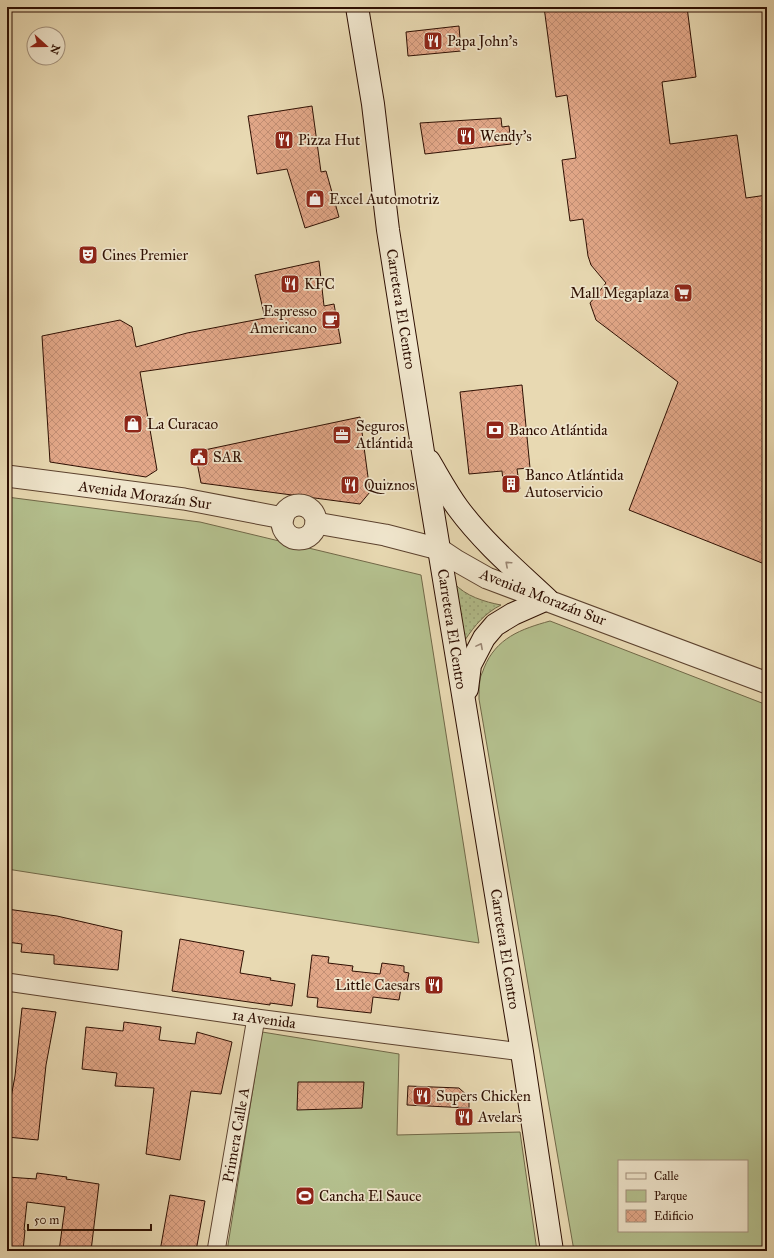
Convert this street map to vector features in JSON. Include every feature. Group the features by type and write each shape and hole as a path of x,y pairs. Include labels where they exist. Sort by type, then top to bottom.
{"main road":[{"name":"Carretera El Centro","path":"357,7 373,104 388,230 465,710 522,1052 552,1251"},
{"path":"423,452 457,507 481,536 501,557 547,599 513,614 495,625 484,638 470,665 465,710"}],"street":[{"name":"Avenida Morazán Sur","path":"7,476 184,499 282,518 283,529 291,537 296,539 307,538 315,529 316,523 385,535 439,549 487,578 547,599 767,683"},
{"name":"1a Avenida","path":"7,982 256,1018 522,1052"},
{"name":"Primera Calle A","path":"216,1251 256,1018"}],"green space":[{"path":"7,497 200,522 421,575 479,943 7,869"},
{"path":"454,583 469,595 501,605 481,620 465,640"},
{"path":"550,621 767,705 767,1251 574,1251 479,699 480,677 495,649 511,636"},
{"path":"262,1032 399,1054 397,1135 520,1132 537,1251 227,1251"}],"building":[{"name":"Mall Megaplaza","path":"544,7 687,7 696,77 662,82 670,144 737,135 746,198 767,195 767,565 629,510 678,382 596,320 590,303 606,283 591,265 588,256 583,219 570,221 562,160 576,158 567,95 556,97"},
{"name":"Papa John's","path":"459,26 461,51 408,56 406,32"},
{"name":"Pizza Hut","path":"312,106 321,172 326,171 339,217 305,228 287,169 257,174 248,116"},
{"name":"Wendy's","path":"501,118 502,127 509,126 511,144 425,154 420,123"},
{"path":"319,261 324,306 334,304 341,343 140,372 157,470 146,477 50,462 42,336 120,320 132,327 136,347 187,333 265,318 255,275"},
{"name":"Banco Atlántida","path":"522,385 530,468 517,469 520,489 504,491 502,471 469,474 460,392"},
{"path":"360,417 370,492 360,504 201,483 195,452"},
{"path":"7,909 57,916 122,931 118,970 54,964 54,955 21,952 22,944 7,942"},
{"path":"180,939 244,951 240,973 295,984 292,1006 270,1003 270,1005 172,991"},
{"path":"312,955 329,957 328,963 353,966 352,971 380,974 382,963 404,966 404,972 409,973 406,988 401,988 399,1000 373,997 371,1013 317,1007 318,998 307,997"},
{"path":"22,1008 56,1012 46,1065 38,1140 7,1137 7,1119 15,1076"},
{"path":"124,1022 161,1027 159,1040 195,1044 197,1032 232,1042 221,1094 191,1091 180,1160 146,1154 154,1088 115,1086 117,1073 82,1069 86,1027 123,1031"},
{"path":"298,1082 364,1082 362,1108 297,1110"},
{"path":"408,1086 459,1088 469,1097 469,1108 407,1105"},
{"path":"37,1173 67,1177 66,1179 99,1184 91,1251 59,1251 65,1207 27,1202 23,1251 7,1251 7,1177 36,1179"},
{"path":"170,1195 205,1201 196,1251 160,1251"}],"place":[{"name":"Papa John's","path":"433,41"},
{"name":"Wendy's","path":"466,136"},
{"name":"Pizza Hut","path":"284,140"},
{"name":"Excel Automotriz","path":"315,199"},
{"name":"Cines Premier","path":"88,255"},
{"name":"KFC","path":"290,284"},
{"name":"Mall Megaplaza","path":"683,293"},
{"name":"Espresso Americano","path":"331,320"},
{"name":"La Curacao","path":"133,424"},
{"name":"Banco Atlántida","path":"495,430"},
{"name":"Seguros Atlántida","path":"342,435"},
{"name":"SAR","path":"199,457"},
{"name":"Banco Atlántida Autoservicio","path":"511,484"},
{"name":"Quiznos","path":"350,485"},
{"name":"Little Caesars","path":"434,985"},
{"name":"Supers Chicken","path":"422,1096"},
{"name":"Avelars","path":"464,1117"},
{"name":"Cancha El Sauce","path":"305,1196"}]}
